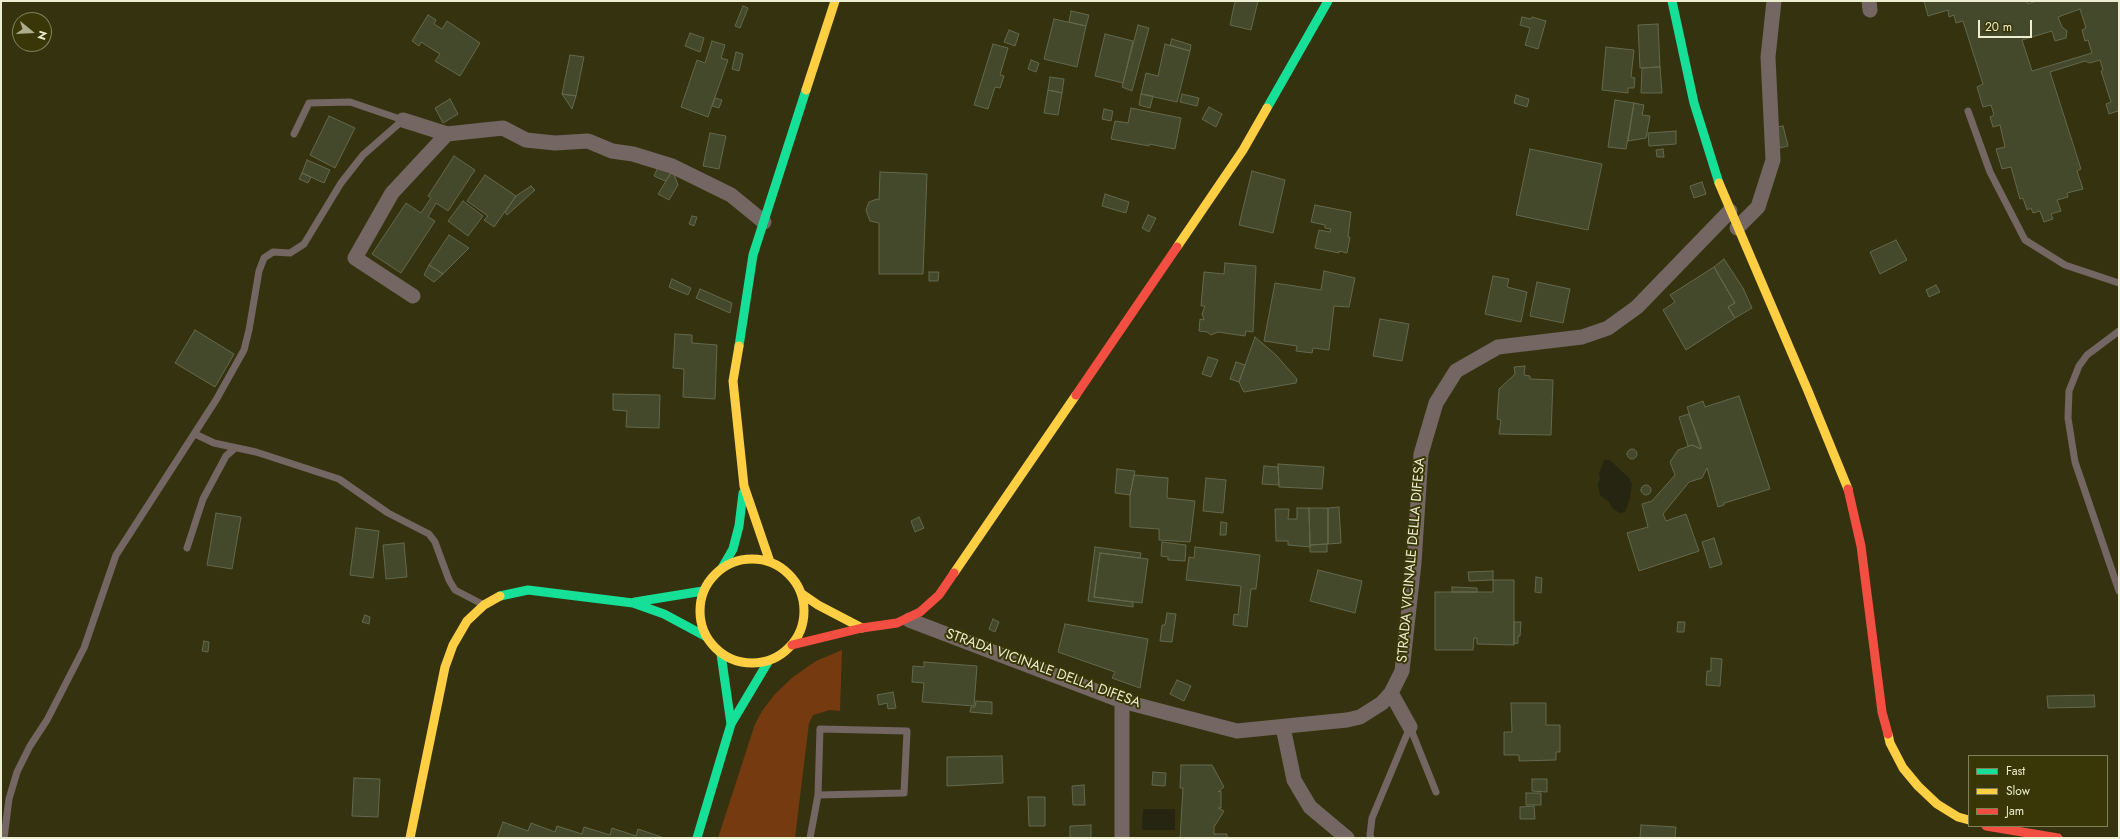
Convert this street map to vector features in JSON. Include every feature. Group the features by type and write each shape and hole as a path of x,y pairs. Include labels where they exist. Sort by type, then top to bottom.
{"street":[{"path":"770,562 744,486 733,381 753,256 835,1"},
{"path":"792,645 862,628 886,626 908,620 930,604 948,584 1243,150 1328,1"},
{"path":"1672,1 1686,68 1706,145 1730,211 1808,391 1850,496 1861,546 1882,712 1890,743 1903,768 1918,786 1937,804 1958,817 1968,820"},
{"path":"1737,228 1758,207 1773,160 1768,57 1774,1"},
{"path":"403,120 448,134 503,128 526,140 555,143 588,141 612,151 633,154 672,166 731,195 764,222"},
{"path":"413,296 355,258 392,193 448,134"},
{"name":"STRADA VICINALE DELLA DIFESA","path":"908,620 1122,701 1237,731 1347,720 1360,717 1382,703 1391,693 1400,677 1404,658 1414,563 1421,454 1436,403 1456,371 1498,347 1582,337 1608,328 1637,307 1730,211"},
{"path":"722,568 733,549 739,526 744,486"},
{"path":"754,559 770,562 783,569 794,580 802,594 804,612 801,630 792,645 781,655 768,662 751,664 735,661 720,654 705,636 700,621 700,606 703,591 711,578 722,568 737,561 754,559"},
{"path":"410,838 418,806 445,667 453,645 467,621 484,604 502,595 528,590 554,592 633,603 664,614 705,636"},
{"path":"633,603 703,591"},
{"path":"802,594 818,605 862,628"},
{"path":"720,654 731,724"},
{"path":"697,838 731,724 768,662"},
{"path":"1391,693 1410,727"},
{"path":"1122,701 1122,838"},
{"path":"1283,727 1294,780 1310,807 1347,838"},
{"path":"1992,827 2058,838"}],"lane":[{"path":"294,134 309,103 350,102 403,120"},
{"path":"1968,111 1990,172 2025,240 2065,265 2119,283"},
{"path":"4,838 10,799 17,772 30,746 47,720 84,648 116,555 195,434 244,350 259,271 264,258 273,252 290,253 304,244 341,183 363,155 403,120"},
{"path":"2119,331 2087,355 2079,366 2069,391 2068,418 2075,462 2119,592"},
{"path":"195,434 214,443 234,449 256,452 339,479 388,513 429,534 435,542 449,580 455,590 484,604"},
{"path":"187,548 203,499 226,456 234,449"},
{"path":"1410,727 1436,792"},
{"path":"1371,838 1372,818 1410,727"},
{"path":"810,838 818,796 820,729 907,731 904,793 818,796"}],"shaded area":[{"path":"1604,460 1610,460 1630,479 1632,484 1630,498 1625,512 1620,513 1613,509 1609,502 1600,495 1598,484 1600,479 1599,474"},
{"path":"842,650 840,711 830,710 813,715 809,723 795,838 718,838 755,724 762,711 775,694 793,677 816,661"},
{"path":"1143,809 1175,809 1175,830 1142,830"}],"building":[{"path":"1235,1 1258,1 1251,30 1230,25"},
{"path":"1924,1 2027,1 2028,4 2036,1 2119,1 2119,114 2118,111 2109,114 2106,104 2111,102 2101,71 2103,70 2100,60 2090,63 2085,61 2050,72 2081,169 2077,171 2083,189 2067,193 2068,197 2057,200 2061,211 2051,214 2053,219 2044,222 2040,211 2033,213 2031,208 2027,210 2023,198 2020,199 2011,167 2002,169 1996,149 2005,147 2000,125 1993,127 1990,117 1994,115 1991,105 1983,107 1977,87 1983,84 1963,21 1956,23 1954,15 1949,17 1948,10 1928,16","holes":["2080,9 2086,28 2082,30 2085,41 2088,40 2092,53 2032,71 2022,40 2052,31 2055,41 2066,38 2067,31 2062,27 2058,17"]},
{"path":"743,6 748,8 740,28 735,26"},
{"path":"1071,11 1089,15 1086,26 1069,22"},
{"path":"428,15 436,20 434,24 442,29 447,21 480,43 460,76 435,61 440,54 421,42 419,46 412,41"},
{"path":"1522,17 1531,19 1532,17 1546,21 1538,49 1525,45 1530,28 1520,25"},
{"path":"1054,19 1086,26 1077,67 1044,59"},
{"path":"1658,24 1660,67 1640,68 1638,25"},
{"path":"1138,25 1149,28 1132,91 1122,87"},
{"path":"1009,30 1019,34 1015,46 1004,42"},
{"path":"690,33 704,38 700,52 685,46"},
{"path":"1105,34 1133,41 1123,83 1095,76"},
{"path":"1172,39 1191,45 1190,51 1170,45"},
{"path":"712,41 725,45 721,58 728,60 708,117 681,107 697,60 705,63"},
{"path":"993,44 1008,48 1000,75 1004,76 1000,88 995,87 988,109 974,105"},
{"path":"1165,44 1190,51 1177,102 1141,94 1146,73 1158,76"},
{"path":"1606,47 1634,50 1631,77 1635,78 1634,88 1628,88 1628,93 1602,90"},
{"path":"736,52 743,54 739,71 732,69"},
{"path":"570,55 584,57 576,96 562,94"},
{"path":"1031,60 1039,63 1036,72 1028,69"},
{"path":"1660,67 1662,93 1641,93 1642,68"},
{"path":"1050,77 1064,79 1062,93 1048,90"},
{"path":"1048,90 1062,93 1058,115 1044,113"},
{"path":"562,94 576,96 572,109"},
{"path":"1141,94 1153,96 1150,108 1139,105"},
{"path":"1182,94 1199,98 1197,106 1180,102"},
{"path":"1516,95 1529,99 1527,107 1514,103"},
{"path":"715,98 722,100 719,108 712,106"},
{"path":"450,99 458,114 443,123 435,108"},
{"path":"1615,100 1634,103 1626,149 1608,147"},
{"path":"1634,103 1644,105 1642,115 1650,116 1646,138 1628,141"},
{"path":"1209,107 1222,114 1216,127 1202,119"},
{"path":"1131,108 1181,118 1175,149 1111,139 1115,121 1128,123"},
{"path":"1104,109 1113,111 1111,121 1102,119"},
{"path":"329,116 355,128 335,168 310,155"},
{"path":"1783,126 1788,146 1780,148 1776,127"},
{"path":"1676,131 1676,144 1649,146 1648,133"},
{"path":"710,133 726,136 719,169 703,166"},
{"path":"1530,149 1602,164 1588,230 1516,215"},
{"path":"1663,149 1664,157 1657,157 1656,150"},
{"path":"454,156 475,170 448,211 436,203 428,217 435,221 401,273 372,254 406,203 421,213 431,198 428,196"},
{"path":"307,160 330,170 324,183 302,173"},
{"path":"659,165 671,173 665,181 654,176"},
{"path":"1252,171 1285,180 1273,233 1239,225"},
{"path":"880,172 927,174 923,274 879,274 879,223 870,221 866,210 869,202 877,199 879,200"},
{"path":"302,173 311,177 308,183 299,179"},
{"path":"671,173 674,174 678,185 669,200 658,194"},
{"path":"485,175 516,196 494,227 484,220 488,216 467,201"},
{"path":"1702,182 1706,194 1694,198 1690,186"},
{"path":"531,186 535,190 507,215 505,212 516,196"},
{"path":"1105,194 1129,202 1126,213 1102,206"},
{"path":"463,201 483,216 468,236 448,221"},
{"path":"1315,205 1351,212 1348,237 1350,237 1347,253 1339,251 1339,253 1315,248 1319,230 1330,232 1331,229 1325,228 1325,225 1311,222"},
{"path":"1148,215 1156,218 1149,232 1142,228"},
{"path":"692,216 697,217 694,226 689,224"},
{"path":"449,235 469,248 443,274 429,265"},
{"path":"1896,240 1907,260 1880,274 1870,252"},
{"path":"1724,259 1743,288 1752,308 1735,318 1728,307 1735,303 1714,267"},
{"path":"1225,263 1256,266 1253,332 1246,331 1245,336 1218,332 1211,335 1207,332 1199,331 1200,319 1204,320 1202,314 1205,306 1201,306 1204,272 1224,274"},
{"path":"429,265 443,274 434,282 424,275"},
{"path":"1714,267 1735,303 1728,307 1735,318 1686,350 1663,310 1675,302 1670,295"},
{"path":"1324,271 1355,278 1349,307 1334,306 1329,350 1313,348 1312,353 1296,351 1297,346 1264,341 1275,283 1321,290"},
{"path":"929,272 939,272 938,281 929,281"},
{"path":"1493,276 1509,279 1507,287 1527,292 1521,322 1485,314"},
{"path":"672,279 691,288 688,295 669,287"},
{"path":"1537,282 1570,289 1563,323 1530,316"},
{"path":"1936,285 1940,292 1929,297 1926,290"},
{"path":"700,289 732,303 730,313 696,298"},
{"path":"1380,319 1409,324 1402,361 1373,356"},
{"path":"195,330 234,354 215,387 175,363"},
{"path":"675,334 692,335 692,343 717,345 715,399 683,397 684,369 673,368"},
{"path":"1255,337 1276,355 1297,379 1296,383 1244,392 1239,382"},
{"path":"1208,357 1218,360 1211,377 1202,374"},
{"path":"1236,362 1245,365 1239,382 1230,379"},
{"path":"1525,366 1524,375 1530,376 1530,379 1553,380 1551,435 1499,434 1501,420 1497,419 1499,389 1515,374 1514,367"},
{"path":"613,394 660,395 659,428 626,427 627,411 613,410"},
{"path":"1739,396 1770,489 1724,503 1724,505 1718,507 1707,468 1702,478 1689,482 1663,514 1666,521 1686,514 1699,551 1639,571 1627,533 1648,527 1642,504 1652,501 1675,475 1670,462 1678,450 1692,445 1701,449 1687,407 1703,401 1705,407"},
{"path":"1689,414 1701,445 1701,449 1692,445 1688,446 1679,417"},
{"path":"1630,449 1634,449 1636,450 1636,458 1630,459 1627,456 1627,452"},
{"path":"1278,464 1324,467 1322,489 1279,487"},
{"path":"1264,466 1278,467 1279,485 1262,484"},
{"path":"1117,469 1135,471 1130,495 1115,493"},
{"path":"1134,475 1168,478 1167,498 1195,501 1190,542 1159,540 1159,529 1130,527 1130,495"},
{"path":"1206,478 1226,480 1223,513 1203,511"},
{"path":"1644,485 1648,485 1650,486 1650,494 1644,495 1641,492 1641,488"},
{"path":"1339,507 1341,543 1328,544 1328,508"},
{"path":"1297,508 1309,508 1310,547 1288,545 1288,541 1276,541 1275,509 1289,509 1288,519 1297,519"},
{"path":"1309,508 1328,508 1328,544 1310,545"},
{"path":"216,513 241,517 232,569 207,565"},
{"path":"919,517 924,528 915,532 911,521"},
{"path":"1221,522 1227,523 1226,535 1220,535"},
{"path":"356,528 379,531 373,578 350,575"},
{"path":"1714,538 1722,564 1710,568 1702,542"},
{"path":"1162,542 1186,545 1185,561 1168,560 1168,557 1161,556"},
{"path":"404,543 407,577 386,579 383,545"},
{"path":"1327,544 1327,552 1310,552 1310,545"},
{"path":"1095,547 1141,553 1140,558 1100,553 1094,597 1133,602 1133,607 1088,601"},
{"path":"1195,547 1260,555 1256,589 1251,589 1247,627 1233,625 1234,614 1238,615 1241,586 1186,580 1189,557 1194,558"},
{"path":"1100,553 1148,559 1142,603 1094,597"},
{"path":"1318,570 1362,581 1355,613 1310,601"},
{"path":"1493,571 1493,580 1469,581 1468,572"},
{"path":"1536,577 1542,578 1541,593 1535,592"},
{"path":"1493,580 1514,580 1514,645 1477,644 1477,638 1474,638 1473,650 1435,650 1435,592 1493,592"},
{"path":"1452,587 1477,588 1477,592 1452,592"},
{"path":"1167,613 1176,614 1172,642 1160,641 1162,625 1165,625"},
{"path":"365,615 370,617 369,624 362,622"},
{"path":"993,619 999,622 995,632 989,629"},
{"path":"1514,622 1521,622 1518,643 1514,644"},
{"path":"1678,622 1685,622 1684,632 1677,632"},
{"path":"1065,624 1148,639 1140,688 1112,678 1115,672 1058,652"},
{"path":"204,641 209,642 208,652 202,651"},
{"path":"1711,658 1722,659 1720,686 1706,685 1707,671 1711,671"},
{"path":"924,662 977,666 974,706 922,702 924,683 912,682 913,666 924,667"},
{"path":"1177,680 1191,686 1184,701 1170,694"},
{"path":"893,692 896,708 888,709 887,703 879,705 877,695"},
{"path":"2094,695 2095,707 2048,708 2047,696"},
{"path":"976,701 992,702 992,714 970,712 971,707 975,707"},
{"path":"1511,703 1546,703 1546,725 1560,725 1560,752 1556,752 1556,760 1519,761 1519,755 1504,755 1504,732 1512,732"},
{"path":"1002,756 1003,783 947,786 947,757"},
{"path":"1181,765 1212,765 1224,787 1218,792 1221,791 1221,808 1218,808 1224,811 1214,827 1214,834 1227,834 1227,838 1180,838 1183,788 1180,788"},
{"path":"1153,772 1166,773 1165,786 1152,785"},
{"path":"354,778 380,779 378,817 352,816"},
{"path":"1532,779 1547,779 1547,792 1532,791"},
{"path":"1084,785 1085,805 1073,805 1072,786"},
{"path":"1526,793 1541,793 1541,805 1526,805"},
{"path":"1028,797 1045,797 1045,826 1029,826"},
{"path":"1534,806 1535,819 1520,819 1520,807"},
{"path":"503,822 528,831 531,823 555,832 557,826 582,834 584,827 610,835 612,828 636,836 638,829 664,838 497,838"},
{"path":"1091,825 1091,838 1070,838 1070,826"},
{"path":"1641,825 1676,827 1675,838 1640,838"}],"traffic: fast":[{"path":"1267,108 1328,1"},
{"path":"1672,1 1694,103 1719,183"},
{"path":"739,346 753,255 806,90"},
{"path":"722,568 733,549 739,526 743,493"},
{"path":"500,596 528,590 633,603 664,614 705,636"},
{"path":"635,602 703,591"},
{"path":"721,654 731,724"},
{"path":"697,838 731,724 768,662"}],"traffic: slow":[{"path":"806,90 835,1"},
{"path":"1177,247 1243,150 1267,108"},
{"path":"1719,183 1808,391 1848,489"},
{"path":"739,346 733,381 744,486 770,562"},
{"path":"954,573 1076,395"},
{"path":"752,559 772,563 789,574 800,591 804,611 800,631 789,648 772,659 752,663 732,659 715,648 704,631 700,611 704,591 715,574 732,563 752,559"},
{"path":"802,594 818,605 862,628"},
{"path":"410,838 445,667 453,645 467,621 484,605 500,596"},
{"path":"1888,734 1890,743 1903,768 1918,786 1937,804 1958,817 1968,820"}],"traffic: jam":[{"path":"1076,395 1177,247"},
{"path":"1848,489 1861,546 1882,712 1888,734"},
{"path":"792,645 862,628 897,623 920,612 939,595 954,573"},
{"path":"1992,827 2058,838"}]}
